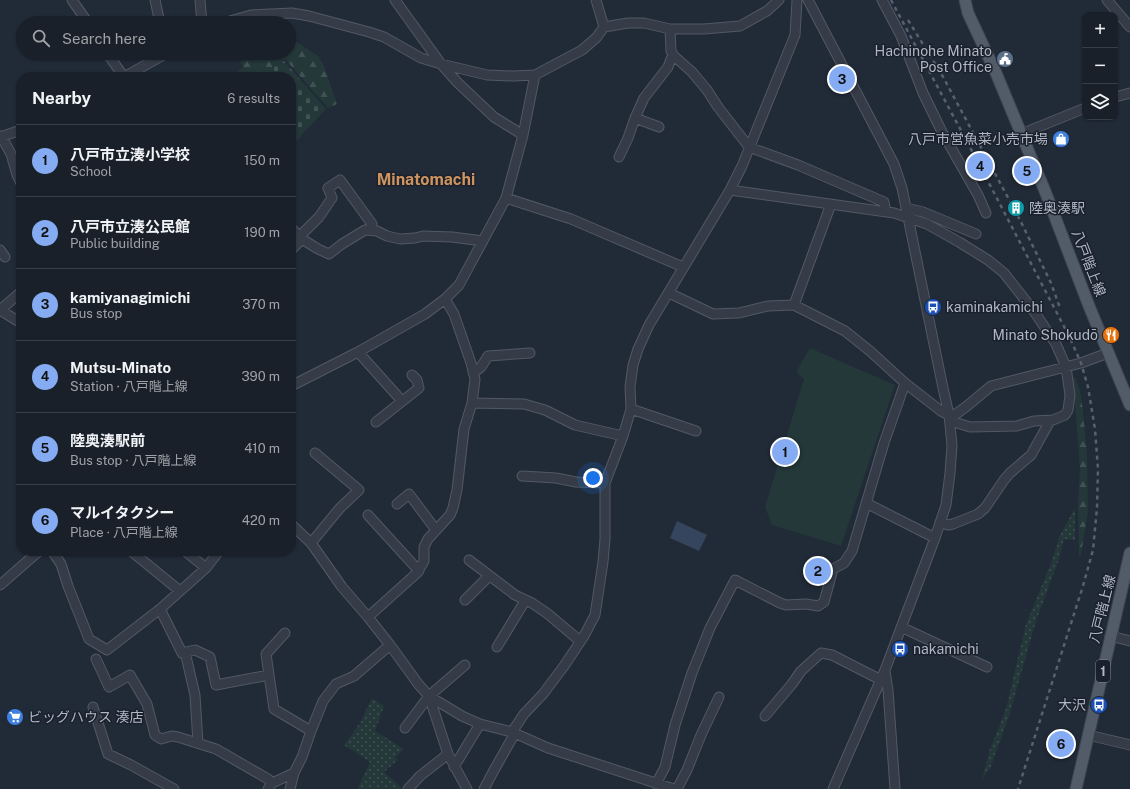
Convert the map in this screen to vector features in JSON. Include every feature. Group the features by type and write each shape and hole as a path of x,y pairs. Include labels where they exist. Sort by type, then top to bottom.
{"main road":[{"name":"八戸階上線","path":"965,0 968,13 996,73 1045,191 1108,353 1129,400"},
{"name":"八戸階上線","path":"1076,789 1110,636 1129,564 1130,553"}],"street":[{"path":"72,0 83,16"},
{"path":"155,0 158,16"},
{"path":"200,0 201,16"},
{"path":"395,0 441,64 458,83 494,117 523,135"},
{"path":"596,0 604,27"},
{"path":"248,16 292,13 298,14 384,37 422,58 441,64 487,75 513,76 535,75 582,50 596,38 604,27 628,23 644,23 670,29 704,29 740,26 768,11 779,0"},
{"path":"484,789 524,714 543,694 564,666 580,642 595,615 605,539 605,483 631,409 630,386 638,349 649,325 730,190 742,166 795,35 797,0"},
{"path":"808,0 894,164 902,188 949,415 952,445 946,505 935,538 881,680 833,789"},
{"path":"882,0 901,36 923,94 942,132 978,195 986,213"},
{"path":"1107,0 1130,27"},
{"path":"670,29 671,51 674,56 692,72 707,90 718,108 750,147 884,202 886,212"},
{"path":"619,156 644,98 668,67 674,56"},
{"path":"112,60 120,72"},
{"path":"133,72 154,60"},
{"path":"296,383 358,352 425,314 445,299 459,285 506,198 523,135 535,75"},
{"path":"1118,96 1130,93"},
{"path":"1021,134 1082,109"},
{"path":"635,118 659,127"},
{"path":"16,132 1,136 11,154 16,172"},
{"path":"296,244 319,217 332,198 328,188 340,180 372,224 371,230"},
{"path":"730,190 894,213 923,212 976,234"},
{"path":"506,198 571,219 683,267"},
{"path":"794,305 831,204"},
{"path":"907,213 959,242 988,260 1004,273 1033,310 1056,344 1066,366 1070,402 1065,415 1050,421 1034,421 1016,426 970,427 957,423"},
{"path":"296,233 318,249 329,254 365,230 371,230 400,239 423,236 452,236 483,241"},
{"path":"669,293 713,314 739,313 768,306 794,305 845,332 870,351 905,383 941,411 949,415 956,414 990,386 1081,363 1108,353"},
{"path":"16,296 0,310 16,320"},
{"path":"368,617 418,573 424,561 424,547 428,539 450,515 453,508 457,490 464,429 472,402 475,379 454,314 445,299"},
{"path":"358,352 402,401"},
{"path":"474,373 481,367 488,356 530,353"},
{"path":"376,422 419,388 417,380 412,375"},
{"path":"656,784 665,767 675,725 692,673 710,628 735,580 786,605 806,604 818,606 824,602 833,569 844,563 852,551 884,443 905,383"},
{"path":"472,402 524,404 545,410 575,425 622,436"},
{"path":"631,409 696,431"},
{"path":"940,522 948,525 954,524 978,514 985,508 1010,473 1031,455 1050,421"},
{"path":"311,543 340,508 359,490 316,453"},
{"path":"522,476 556,478 576,482 605,483"},
{"path":"397,504 409,494 436,530"},
{"path":"866,503 935,538"},
{"path":"368,515 419,571"},
{"path":"296,529 311,543 342,587 368,617 419,685 430,696 462,716 480,724 513,733 548,748 674,789"},
{"path":"2,581 33,556"},
{"path":"55,556 61,564 89,639 107,650 160,609 206,568 215,556"},
{"path":"137,556 180,591"},
{"path":"191,556 206,568"},
{"path":"469,560 515,595 532,603 548,614 580,642"},
{"path":"465,600 489,576"},
{"path":"498,646 526,601"},
{"path":"160,609 182,653 195,650 210,657 216,685 269,675"},
{"path":"901,627 987,667"},
{"path":"285,633 266,654 274,709 311,730"},
{"path":"1110,636 1130,641"},
{"path":"290,789 294,773 302,757 323,701 336,684 354,676 390,645"},
{"path":"185,652 195,696 198,744"},
{"path":"765,716 801,671 821,653 832,655 881,680"},
{"path":"96,659 109,687 130,675 147,704 155,734 161,739 172,736 216,749 268,779 270,786 294,773"},
{"path":"405,728 430,696 465,665"},
{"path":"885,670 888,690 895,789"},
{"path":"430,696 448,754 467,789"},
{"path":"677,789 688,770 701,735 719,697"},
{"path":"93,707 108,754 174,789"},
{"path":"454,767 480,724"},
{"path":"1088,735 1130,745"},
{"path":"408,789 420,776 448,754"}],"green space":[{"path":"296,42 318,56 324,66 337,104 328,108 286,60 296,60"},
{"path":"242,60 284,60 268,72 238,72 243,67 240,62"},
{"path":"284,61 294,72 267,72"},
{"path":"296,75 326,109 296,142"},
{"path":"810,348 895,385 841,546 772,525 765,507 804,379 796,372"},
{"path":"1075,377 1080,390 1087,455 1088,511 1081,554 1079,557 1078,504 1080,468 1073,378"},
{"path":"1074,510 1075,540 1064,539 1058,562 1036,621 1009,716 990,769 982,779 990,749 1006,709 1026,624 1050,566 1060,535"},
{"path":"372,698 384,706 375,731 404,749 395,757 398,760 384,772 403,789 358,788 370,762 344,745 360,723"}],"water":[{"path":"677,521 707,535 699,551 670,538"}],"railway":[{"path":"891,0 1070,338 1081,363 1088,387 1095,429 1098,469 1097,508 1093,550 1083,586 1018,789"},
{"path":"908,20 942,75 1020,220 1051,283 1060,308"}],"place":[{"name":"Hachinohe Minato Post Office","path":"1005,59"},
{"name":"kamiyanagimichi","path":"842,79"},
{"name":"八戸市営魚菜小売市場","path":"1061,139"},
{"name":"Mutsu-Minato","path":"980,166"},
{"name":"陸奥湊駅前","path":"1027,171"},
{"name":"陸奥湊駅","path":"1016,208"},
{"name":"kaminakamichi","path":"933,307"},
{"name":"Minato Shokudō","path":"1111,335"},
{"name":"八戸市立湊小学校","path":"785,452"},
{"name":"八戸市立湊公民館","path":"818,571"},
{"name":"nakamichi","path":"900,649"},
{"name":"大沢","path":"1099,705"},
{"name":"ビッグハウス 湊店","path":"15,717"},
{"name":"マルイタクシー","path":"1061,744"}],"district":[{"name":"Minatomachi","path":"426,179"}]}
